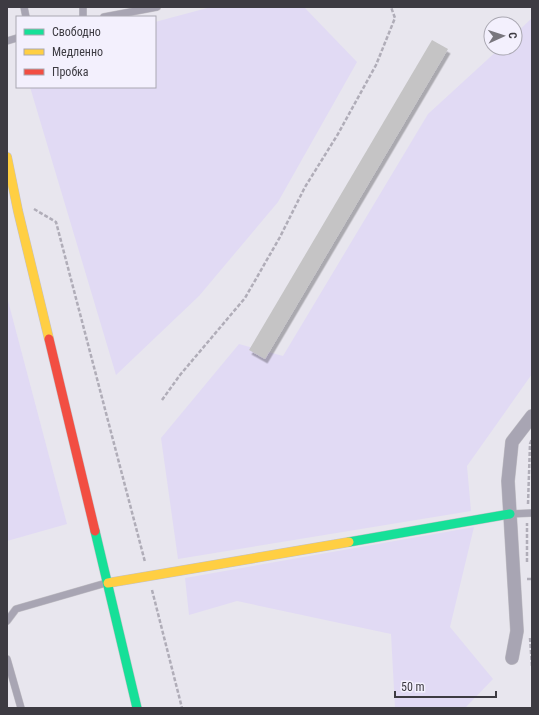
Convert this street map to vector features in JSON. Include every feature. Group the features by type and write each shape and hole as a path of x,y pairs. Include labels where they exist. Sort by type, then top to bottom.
{"street":[{"path":"7,157 10,192 18,211 137,708"},
{"path":"512,658 517,631 508,481 512,442 532,416"},
{"path":"108,583 510,514"}],"lane":[{"path":"109,16 157,7"},
{"path":"510,514 530,513"},
{"path":"7,621 16,609 108,583"},
{"path":"7,659 21,708"}],"path":[{"path":"162,400 180,375 245,298 280,237 305,187 338,134 376,65 395,18 391,7"},
{"path":"18,211 32,208 56,222 182,708"},
{"path":"527,564 532,439"},
{"path":"527,572 527,585"},
{"path":"527,579 532,579"},
{"path":"530,636 532,667"}],"shaded area":[{"path":"211,7 304,7 357,62 278,202 199,296 116,375 30,88 156,88 156,22"},
{"path":"532,18 532,374 467,466 471,511 178,559 161,438 239,344 283,356 428,114 491,56 523,56 523,26"},
{"path":"7,297 67,524 7,541"},
{"path":"474,527 450,627 493,679 465,708 395,708 391,634 237,601 189,615 185,578"}],"building":[{"path":"432,40 448,49 265,359 249,350"}],"traffic: fast":[{"path":"349,542 510,514"},
{"path":"95,531 137,708"}],"traffic: slow":[{"path":"7,157 18,211 49,339"},
{"path":"108,583 349,542"}],"traffic: jam":[{"path":"49,339 95,531"}]}
